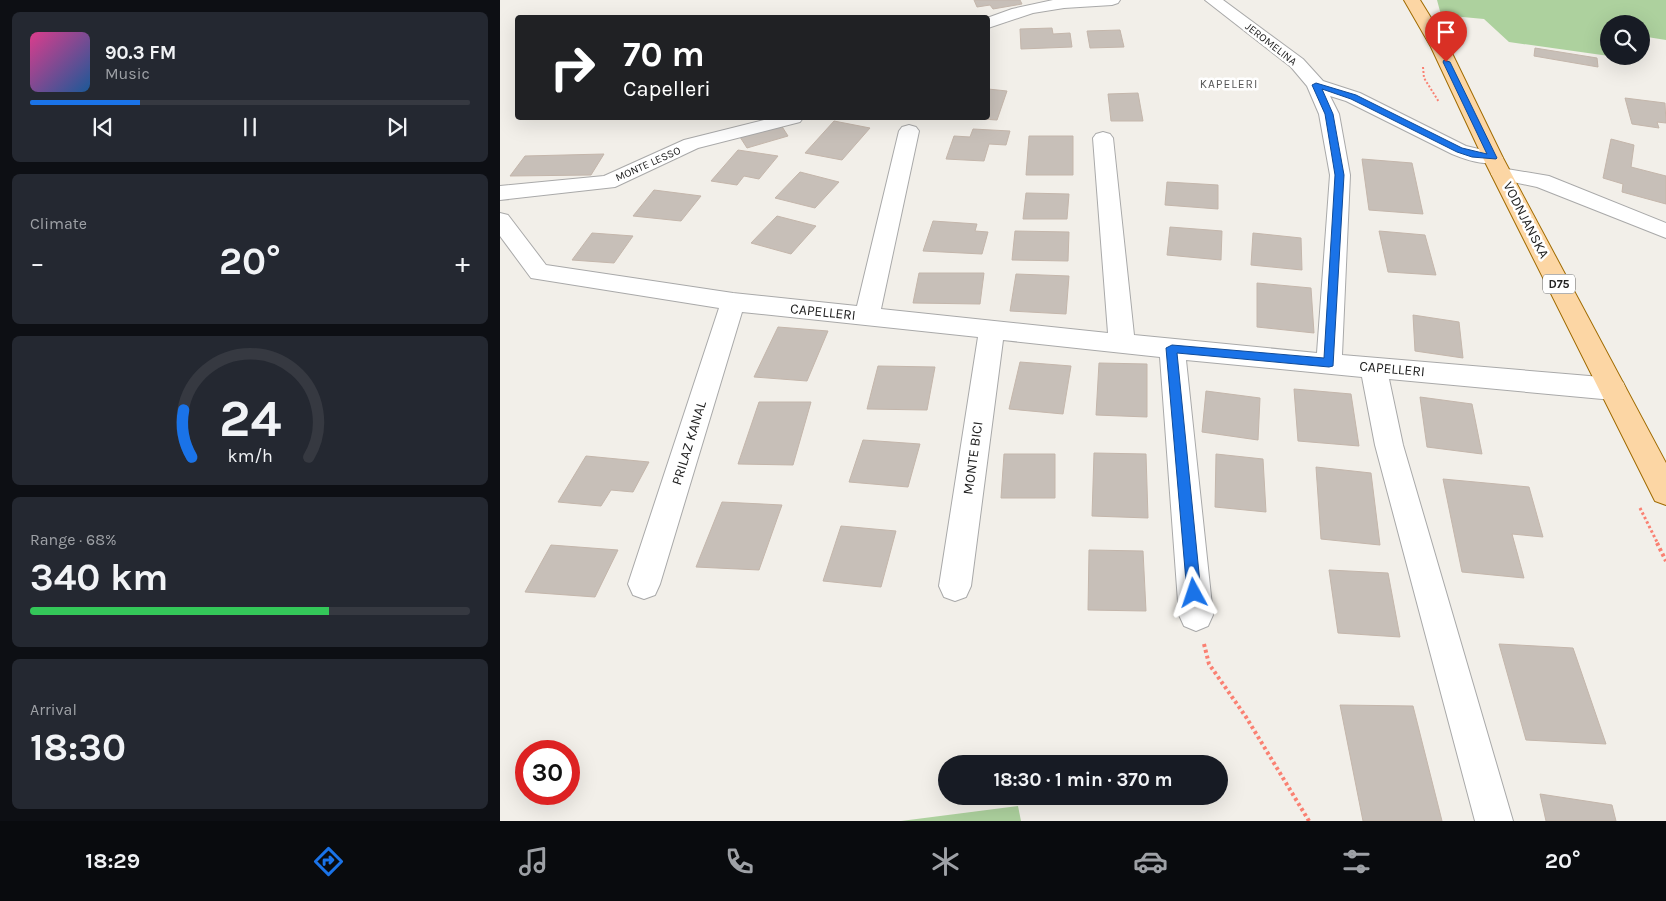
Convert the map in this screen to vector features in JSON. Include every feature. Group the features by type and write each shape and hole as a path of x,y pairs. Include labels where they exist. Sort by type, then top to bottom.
{"main road":[{"name":"VODNJANSKA","path":"1413,0 1440,48 1497,166 1666,492"}],"street":[{"path":"990,22 1027,9 1066,2 1112,0"},
{"name":"JEROMELINA","path":"1213,0 1296,63 1316,85 1353,97 1460,150 1497,166 1542,181 1666,231"},
{"path":"1316,85 1329,114 1340,175 1329,363"},
{"name":"MONTE LESSO","path":"500,193 608,182 691,144 785,120"},
{"path":"867,316 910,131"},
{"path":"1103,138 1122,343"},
{"name":"CAPELLERI","path":"500,220 539,272 733,302 1373,368 1613,389"},
{"name":"PRILAZ KANAL","path":"644,584 733,302"},
{"name":"MONTE BICI","path":"955,586 992,330"},
{"path":"1172,348 1196,615"},
{"path":"1373,368 1389,445 1494,821"}],"path":[{"path":"1196,615 1209,664 1246,717 1309,821"}],"green space":[{"path":"1437,0 1666,0 1666,40 1650,37 1650,15 1600,15 1600,55 1509,42 1484,19 1441,15"},
{"path":"1018,806 1021,821 901,821"}],"building":[{"path":"974,0 1020,0 1022,4 993,9 990,5 977,7"},
{"path":"1052,28 1053,34 1070,33 1072,47 1021,49 1020,29"},
{"path":"1120,30 1124,47 1090,48 1087,31"},
{"path":"1535,48 1597,58 1598,67 1534,56"},
{"path":"990,89 1007,91 997,120 990,120"},
{"path":"1138,93 1143,121 1111,121 1108,94"},
{"path":"1625,98 1665,103 1666,123 1657,122 1659,128 1632,124"},
{"path":"834,121 870,128 842,160 805,153"},
{"path":"781,125 788,136 747,148 740,137"},
{"path":"973,129 1010,131 1006,145 989,144 984,161 946,159 954,136 970,137"},
{"path":"1029,136 1073,136 1073,175 1026,175"},
{"path":"1611,139 1634,145 1631,167 1666,176 1666,204 1622,192 1623,184 1603,178"},
{"path":"738,150 778,156 759,179 744,176 737,185 711,181"},
{"path":"604,154 591,175 510,176 525,156"},
{"path":"1362,159 1412,163 1423,214 1369,210"},
{"path":"800,172 839,182 815,208 775,198"},
{"path":"1167,182 1218,185 1218,209 1165,205"},
{"path":"654,190 701,196 681,221 633,216"},
{"path":"1026,193 1069,194 1067,219 1023,219"},
{"path":"777,216 816,226 791,254 751,243"},
{"path":"933,221 977,224 975,231 988,232 982,254 923,251"},
{"path":"1170,227 1222,231 1221,260 1167,255"},
{"path":"1015,231 1069,232 1068,261 1012,260"},
{"path":"1379,231 1425,235 1436,275 1388,272"},
{"path":"592,233 633,236 614,263 572,260"},
{"path":"1253,233 1301,238 1302,270 1251,265"},
{"path":"919,273 984,273 980,304 913,303"},
{"path":"1016,274 1069,276 1066,314 1010,311"},
{"path":"1257,283 1311,288 1314,333 1257,327"},
{"path":"1413,315 1459,322 1463,358 1415,351"},
{"path":"778,327 828,331 807,381 754,377"},
{"path":"1020,362 1071,366 1063,414 1009,409"},
{"path":"1099,363 1147,364 1147,417 1096,415"},
{"path":"878,366 935,367 927,410 867,409"},
{"path":"1294,389 1351,394 1359,446 1298,441"},
{"path":"1206,391 1260,398 1258,440 1202,432"},
{"path":"1420,397 1472,404 1482,454 1427,447"},
{"path":"759,402 811,402 793,465 738,464"},
{"path":"863,440 920,444 908,487 849,482"},
{"path":"1094,453 1146,454 1148,518 1092,516"},
{"path":"1004,454 1055,454 1055,498 1001,498"},
{"path":"1216,454 1263,459 1266,512 1215,507"},
{"path":"586,456 649,462 633,492 611,490 601,506 558,502"},
{"path":"1316,467 1371,473 1380,545 1321,539"},
{"path":"1443,479 1529,487 1543,537 1512,534 1524,578 1462,572"},
{"path":"722,502 782,505 759,570 696,567"},
{"path":"841,526 896,531 881,587 823,581"},
{"path":"551,545 618,550 595,597 525,592"},
{"path":"1089,550 1143,551 1146,611 1088,610"},
{"path":"1329,570 1388,573 1400,637 1338,633"},
{"path":"1499,644 1573,648 1606,744 1526,740"},
{"path":"1340,705 1413,706 1442,821 1363,821"},
{"path":"1540,794 1612,805 1616,821 1546,821"}],"district":[{"name":"KAPELERI","path":"1229,84"}],"route":[{"path":"1194,593 1172,348 1239,356 1329,363 1340,175 1329,114 1316,85 1353,97 1472,155 1493,158 1446,62"}]}
